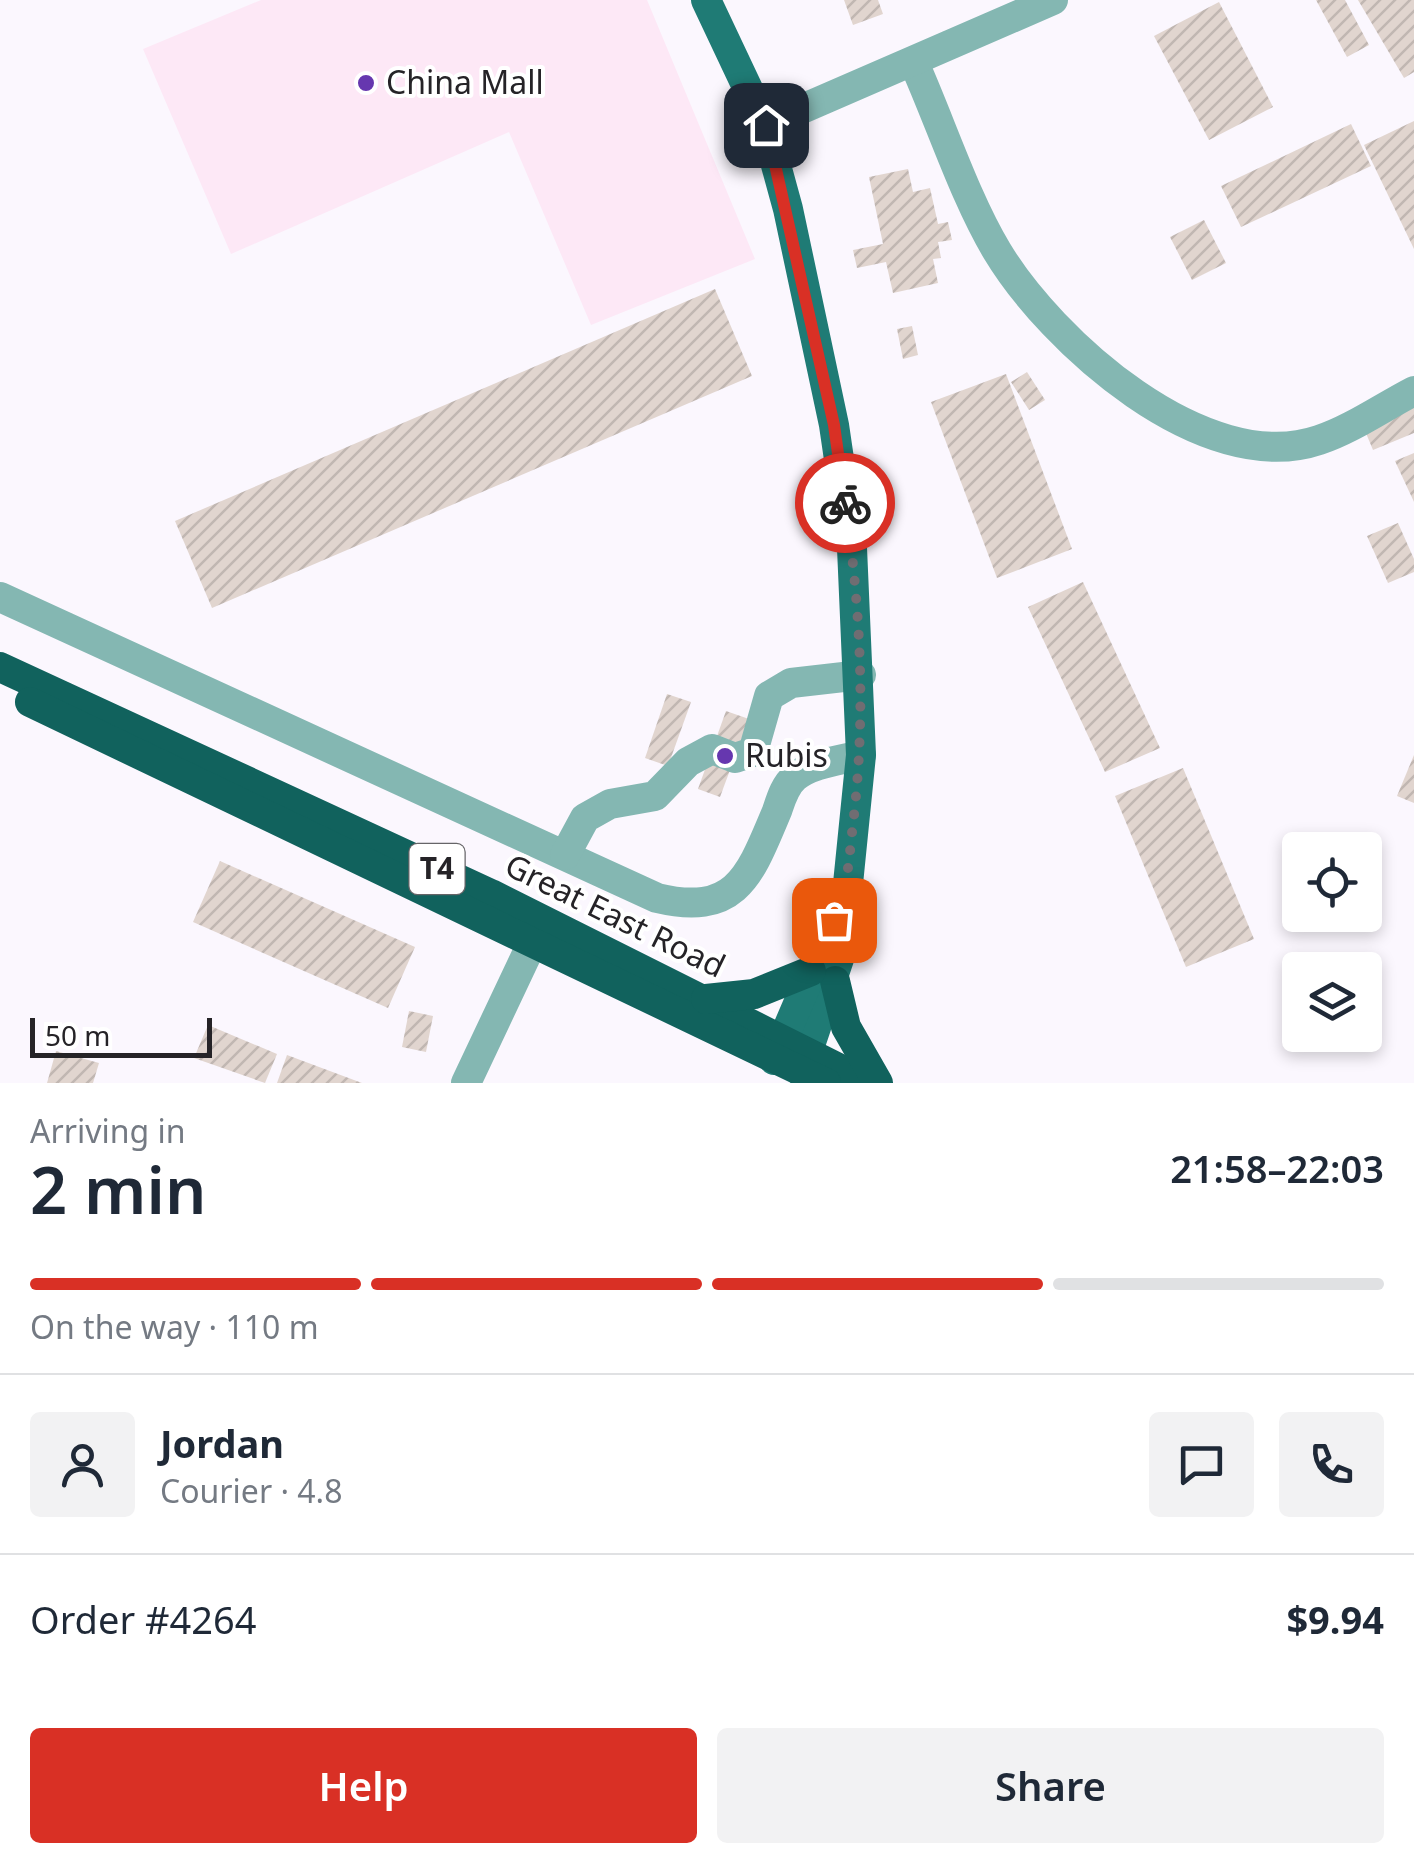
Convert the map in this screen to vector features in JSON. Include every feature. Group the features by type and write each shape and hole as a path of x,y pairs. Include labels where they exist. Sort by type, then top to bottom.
{"highway":[{"name":"Great East Road","path":"0,667 799,1061 868,1083"},
{"name":"Great East Road","path":"0,687 538,931 706,999 799,1061"},
{"path":"706,999 754,994 823,976 846,1028 878,1083"}],"main road":[{"path":"706,0 766,125 834,425 852,548 862,754 844,897 799,1061"}],"street":[{"path":"766,125 1054,0"},
{"path":"914,63 996,250 1054,325 1150,403 1197,432 1276,446 1318,440 1414,392"},
{"path":"0,597 657,898 687,905 711,902 732,892 753,868 785,790 796,776 862,754"},
{"path":"565,855 584,818 610,804 655,796 688,762 712,750 734,758 754,752 769,696 780,689 791,683 861,675"},
{"path":"466,1083 538,931"}],"shaded area":[{"path":"261,0 647,0 755,259 591,325 509,132 231,254 143,49"}],"building":[{"path":"844,0 878,0 883,14 853,25"},
{"path":"1316,0 1345,0 1369,45 1347,57"},
{"path":"1358,0 1414,0 1414,72 1404,78"},
{"path":"1219,2 1273,107 1209,140 1154,36"},
{"path":"1414,121 1414,249 1364,145"},
{"path":"1351,124 1371,166 1241,227 1221,186"},
{"path":"908,169 913,192 930,188 938,224 948,222 952,240 938,242 941,258 933,259 938,283 893,293 886,262 857,268 853,250 883,244 869,177"},
{"path":"1204,220 1226,263 1192,280 1170,237"},
{"path":"715,289 752,376 212,608 175,521"},
{"path":"912,326 918,355 903,359 897,329"},
{"path":"1027,372 1045,400 1029,410 1011,382"},
{"path":"1006,374 1072,549 997,578 931,402"},
{"path":"1414,405 1414,433 1373,450 1363,426"},
{"path":"1414,453 1414,502 1395,461"},
{"path":"1398,523 1414,559 1414,572 1388,583 1367,536"},
{"path":"1083,582 1160,748 1105,772 1028,607"},
{"path":"667,694 691,702 668,766 645,758"},
{"path":"726,711 749,719 720,797 698,789"},
{"path":"1414,755 1414,803 1397,796"},
{"path":"1183,768 1254,939 1186,967 1115,796"},
{"path":"220,861 415,947 388,1008 193,922"},
{"path":"409,1011 433,1016 426,1052 402,1047"},
{"path":"208,1025 277,1054 265,1083 194,1058"},
{"path":"56,1051 99,1063 93,1083 47,1083"},
{"path":"287,1055 362,1083 277,1083"}],"way so far":[{"path":"834,920 844,897 862,754 862,686 845,503"}],"place":[{"name":"China Mall","path":"366,83"},
{"name":"Rubis","path":"725,756"}],"route":[{"path":"766,125 834,425 845,503"}]}
